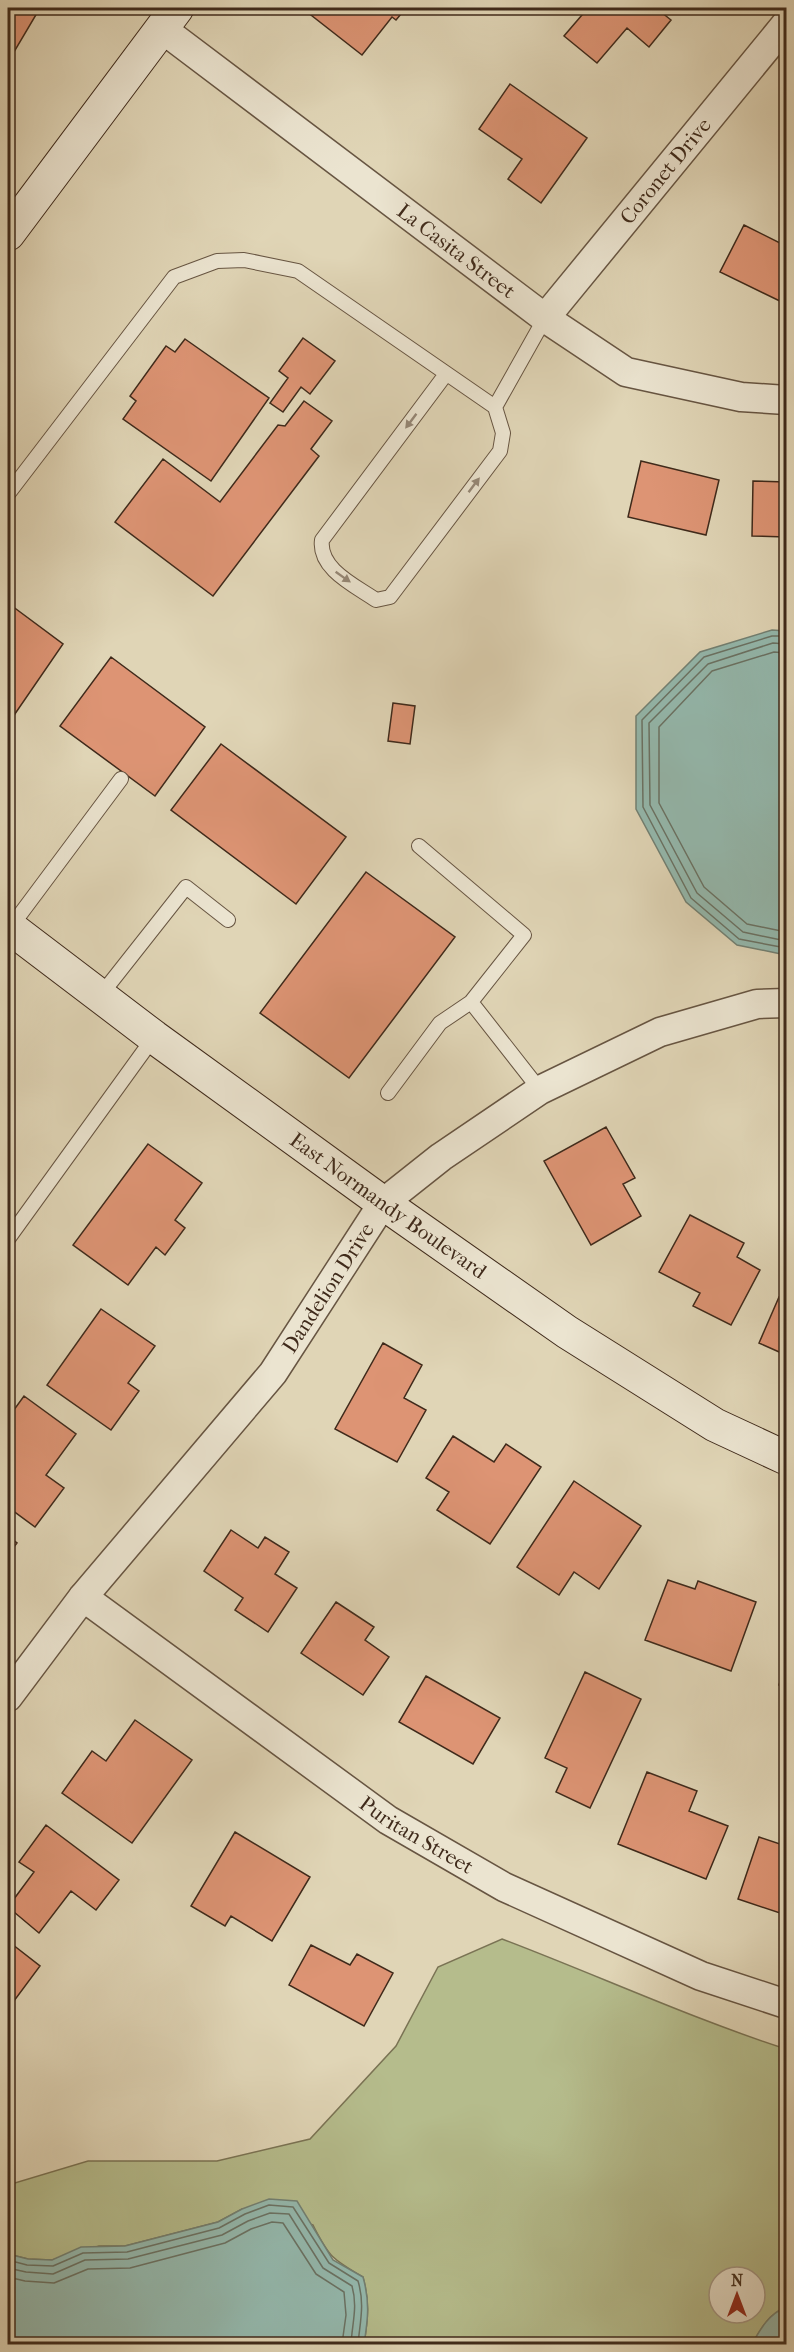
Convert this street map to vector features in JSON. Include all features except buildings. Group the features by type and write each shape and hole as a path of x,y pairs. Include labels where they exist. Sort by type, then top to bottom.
{"street":[{"path":"8,234 169,18"},
{"name":"La Casita Street","path":"169,18 546,318 626,372 741,397 786,400"},
{"name":"Coronet Drive","path":"546,318 786,24"},
{"name":"East Normandy Boulevard","path":"9,927 154,1037 383,1203 567,1332 715,1425 786,1458"},
{"name":"Dandelion Drive","path":"8,1697 83,1597 273,1372 383,1203 441,1157 540,1090 660,1032 757,1004 786,1003"},
{"name":"Puritan Street","path":"83,1597 388,1820 504,1887 701,1976 786,2004"}],"lane":[{"path":"8,494 174,277 217,261 244,260 298,272 495,407 503,433 500,451 390,597 376,600 328,566 321,548 322,540 446,374"},
{"path":"495,407 546,318"},
{"path":"9,927 122,779"},
{"path":"388,1094 440,1023 471,1002 524,935 419,846"},
{"path":"100,996 186,887 228,920"},
{"path":"471,1002 540,1090"},
{"path":"8,1239 154,1037"}],"green space":[{"path":"502,1939 679,2010 786,2049 786,2307 767,2321 767,2265 707,2265 707,2325 764,2325 752,2344 364,2344 368,2310 363,2277 332,2256 313,2225 242,2209 218,2222 125,2246 99,2246 52,2260 28,2259 8,2254 8,2185 88,2161 217,2161 310,2139 396,2046 438,1967"}],"water":[{"path":"772,630 786,631 786,955 737,945 686,902 636,809 636,716 700,652"},
{"path":"269,2199 297,2201 333,2260 363,2277 368,2310 364,2344 8,2344 8,2254 28,2259 52,2260 81,2247 125,2246 218,2222 242,2209"},
{"path":"786,2307 786,2344 752,2344 762,2327 767,2325 767,2321"}]}
